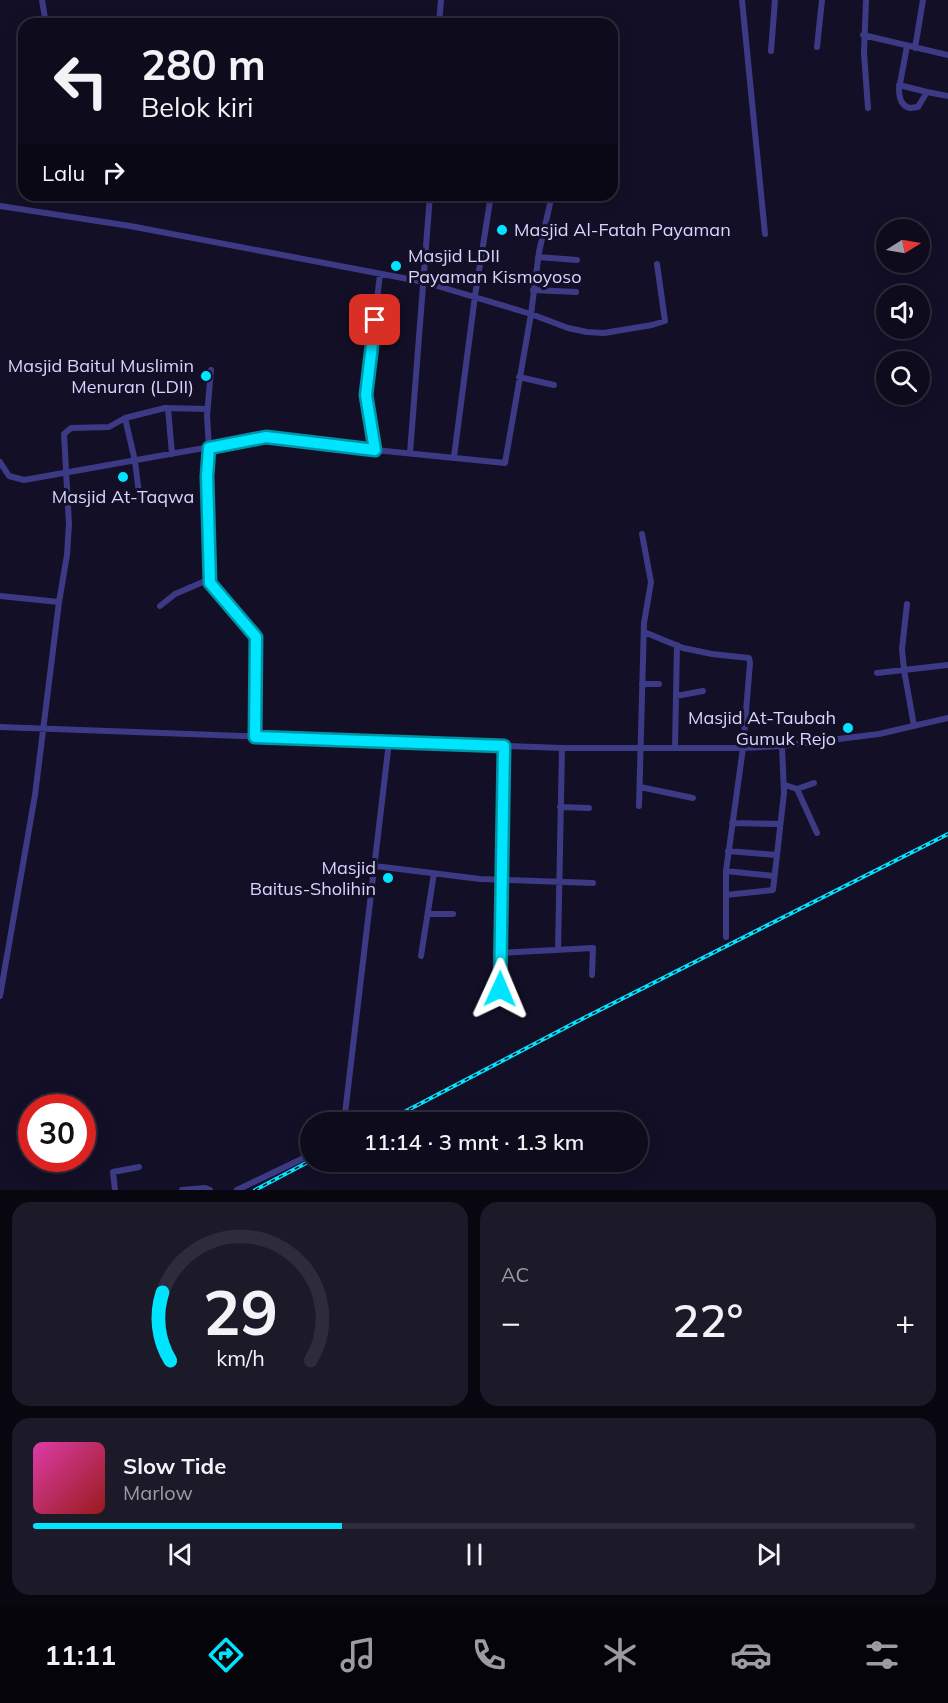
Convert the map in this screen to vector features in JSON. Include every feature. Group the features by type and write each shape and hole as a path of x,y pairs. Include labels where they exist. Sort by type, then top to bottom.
{"street":[{"path":"42,0 45,18"},
{"path":"440,18 441,0"},
{"path":"742,0 765,234"},
{"path":"771,51 775,0"},
{"path":"817,47 822,0"},
{"path":"866,0 863,35 868,108"},
{"path":"915,48 923,0"},
{"path":"863,35 948,55"},
{"path":"907,46 899,85 901,102 907,108 918,107 927,92"},
{"path":"899,85 948,96"},
{"path":"410,453 430,201"},
{"path":"454,457 490,201"},
{"path":"0,462 9,476 20,480 266,437 505,463 531,314 538,257 551,201"},
{"path":"0,206 130,226 424,282 475,296 568,328 604,333 665,321 657,264"},
{"path":"538,257 577,260"},
{"path":"375,450 366,395 380,274"},
{"path":"533,290 576,292"},
{"path":"211,370 207,409 210,579 212,586 256,637 255,737"},
{"path":"519,377 554,385"},
{"path":"0,996 34,795 69,539 64,438 66,430 109,427 125,418 168,408 207,409"},
{"path":"168,408 172,454"},
{"path":"125,418 135,461 139,494"},
{"path":"639,806 644,632 651,582 642,534"},
{"path":"160,606 175,594 210,579"},
{"path":"0,596 59,602"},
{"path":"908,604 902,646 914,726"},
{"path":"644,632 677,645 712,654 749,658 743,748 726,871 726,937"},
{"path":"675,748 677,645"},
{"path":"877,673 948,665"},
{"path":"642,684 659,684"},
{"path":"676,696 703,691"},
{"path":"0,727 562,748 743,748 782,746 879,734 948,718"},
{"path":"345,1112 388,742"},
{"path":"500,989 504,746"},
{"path":"726,894 772,891 784,785 782,746"},
{"path":"558,950 562,748"},
{"path":"784,785 797,789 814,783"},
{"path":"640,787 693,798"},
{"path":"797,789 817,833"},
{"path":"560,807 589,808"},
{"path":"732,823 780,824"},
{"path":"728,851 776,855"},
{"path":"375,866 480,879 593,883"},
{"path":"726,871 774,876"},
{"path":"421,956 434,873"},
{"path":"429,914 453,914"},
{"path":"500,953 593,948 592,975"},
{"path":"237,1190 300,1160"},
{"path":"115,1190 113,1172 139,1167"},
{"path":"182,1190 205,1188 210,1190"}],"railway":[{"path":"404,1112 582,1019 948,834"},
{"path":"255,1190 300,1166"}],"place":[{"name":"Masjid Al-Fatah Payaman","path":"502,230"},
{"name":"Masjid LDII Payaman Kismoyoso","path":"396,266"},
{"name":"Masjid Baitul Muslimin Menuran (LDII)","path":"206,376"},
{"name":"Masjid At-Taqwa","path":"123,477"},
{"name":"Masjid At-Taubah Gumuk Rejo","path":"848,728"},
{"name":"Masjid Baitus-Sholihin","path":"388,878"}],"route":[{"path":"375,320 366,395 375,450 273,437 209,448 207,476 210,583 254,633 257,640 255,737 504,746 500,989"}]}
